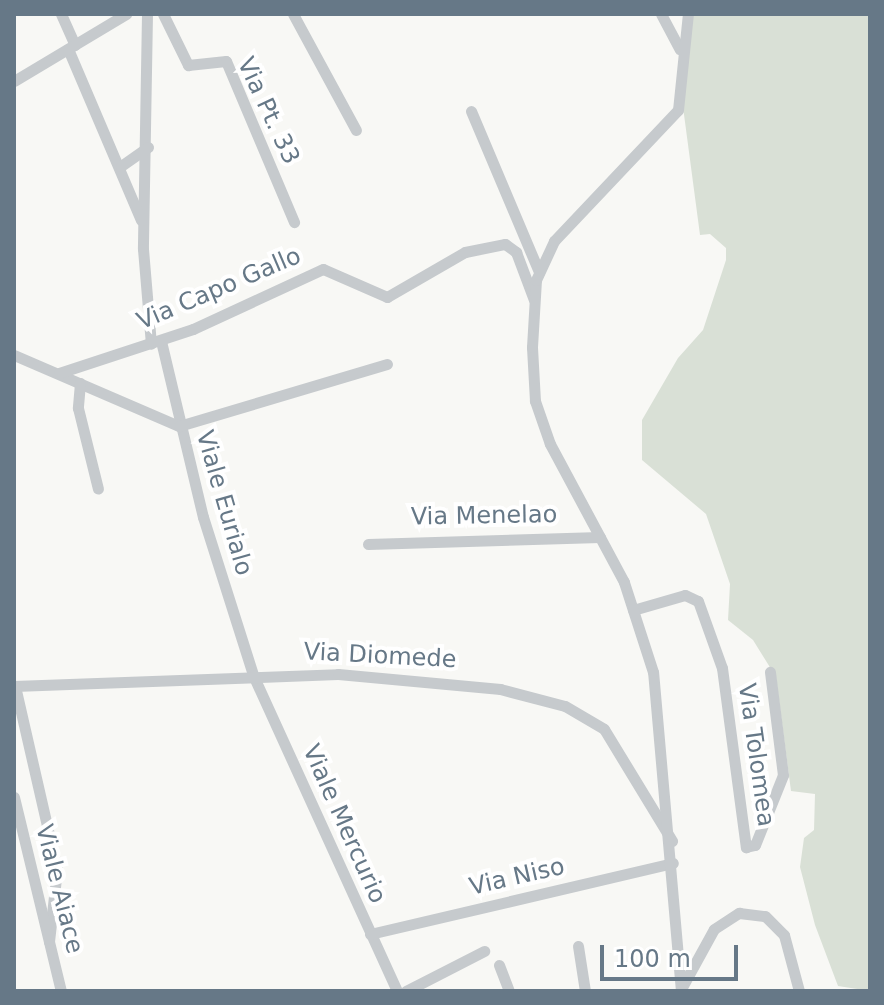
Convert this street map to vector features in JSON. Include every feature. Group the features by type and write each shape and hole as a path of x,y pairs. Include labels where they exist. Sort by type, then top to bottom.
{"street":[{"path":"61,14 141,217 143,249"},
{"path":"14,81 126,14"},
{"path":"143,249 148,147 147,14"},
{"name":"Via Pt. 33","path":"163,14 188,65 226,61 294,222"},
{"path":"293,14 356,130"},
{"path":"661,14 680,49"},
{"path":"681,990 672,842 653,672 633,610 535,401 535,301 539,272 577,210 678,110 680,49 688,14"},
{"path":"471,111 539,272"},
{"path":"121,166 148,147"},
{"name":"Via Capo Gallo","path":"59,373 156,342 323,269 387,297 465,252 493,245 516,252 535,301"},
{"name":"Viale Eurialo","path":"143,249 156,342 253,675"},
{"path":"14,355 179,426 387,364"},
{"path":"80,383 78,408 98,489"},
{"name":"Via Menelao","path":"368,544 600,537"},
{"name":"Via Tolomea","path":"633,610 685,595 698,601 722,668 746,847 755,845 783,775 770,672"},
{"name":"Via Diomede","path":"14,686 253,675 417,677 565,706 609,737 672,842"},
{"name":"Viale Mercurio","path":"253,675 397,991"},
{"path":"14,686 57,869 49,942"},
{"name":"Viale Aiace","path":"14,797 61,991"},
{"name":"Via Niso","path":"370,934 673,863"},
{"path":"681,990 714,929 739,913 765,916 784,935 799,991"},
{"path":"578,946 585,991"},
{"path":"406,991 484,951"},
{"path":"499,965 509,991"}],"shaded area":[{"path":"692,14 870,14 870,991 838,986 815,925 800,867 804,838 814,830 815,794 791,791 776,677 753,640 728,620 730,584 706,514 642,460 642,420 678,358 703,330 726,260 726,248 710,234 700,235 683,107"}]}
